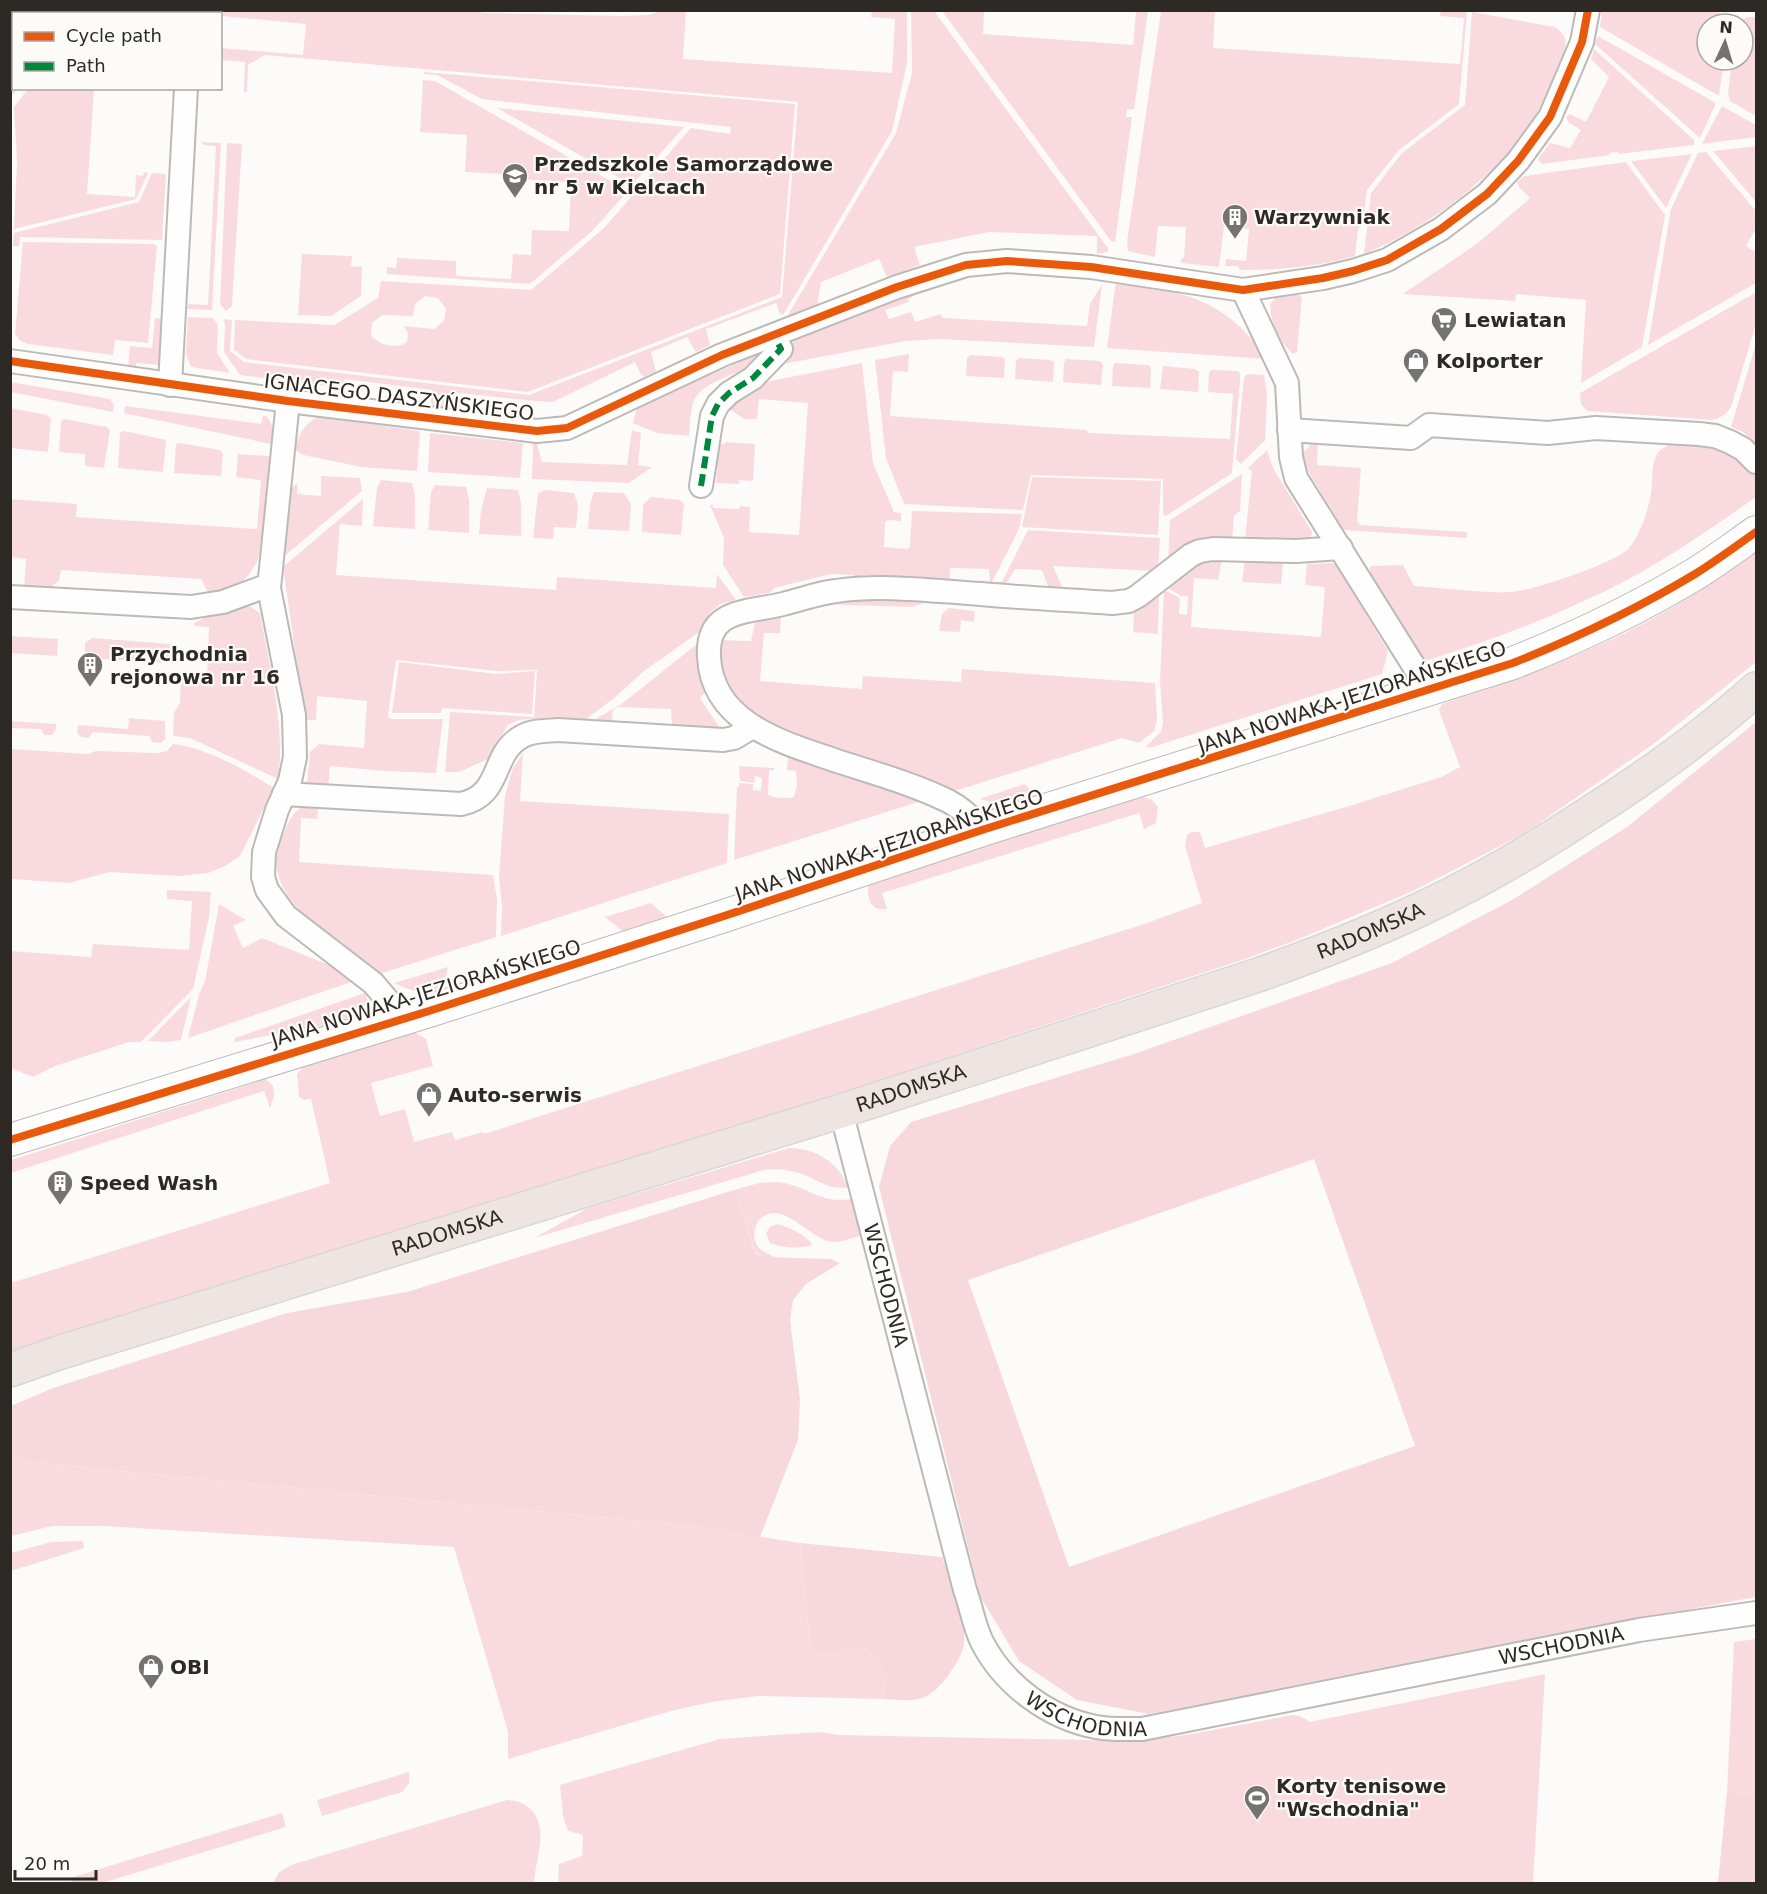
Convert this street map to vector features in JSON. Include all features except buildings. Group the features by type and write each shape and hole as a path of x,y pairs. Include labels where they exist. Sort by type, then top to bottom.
{"main road":[{"name":"RADOMSKA","path":"10,1370 841,1111 1258,975 1324,951 1423,908 1514,860 1615,797 1714,724 1756,689"}],"street":[{"name":"IGNACEGO DASZYŃSKIEGO","path":"10,362 288,401 537,431 567,428 722,356 909,284 966,266 1008,261 1112,269 1243,290 1323,278 1388,260 1441,230 1487,194 1518,161 1550,117 1582,42 1588,10"},
{"path":"170,385 186,90"},
{"path":"1243,290 1287,383 1291,457 1296,478 1417,671 1425,692"},
{"path":"701,486 712,416 718,404 729,393 753,378 781,349 774,336"},
{"path":"288,401 269,585 292,707 295,731 293,770 270,829 264,852 263,877 267,890 286,916 373,982 403,1018"},
{"path":"1289,430 1412,438 1430,425 1548,433 1596,428 1689,433 1723,439 1743,449 1756,462"},
{"name":"JANA NOWAKA-JEZIORAŃSKIEGO","path":"10,1140 713,920 982,830 1425,692 1521,659 1617,617 1697,572 1756,532"},
{"path":"982,830 966,813 949,802 777,740 752,727 729,708 720,696 709,662 710,639 714,628 726,616 832,591 863,588 1129,601 1191,555 1200,551 1213,549 1296,551 1341,548"},
{"path":"10,597 191,608 223,602 269,585"},
{"path":"284,794 461,804 478,799 485,792 508,749 522,736 536,732 558,730 723,740 734,738 752,727"},
{"name":"WSCHODNIA","path":"841,1111 965,1590 982,1642 1019,1689 1056,1715 1097,1727 1142,1729 1640,1630 1756,1613"}],"shaded area":[{"path":"458,10 487,13 622,16 647,15 662,11 686,11 683,59 892,73 895,19 871,17 872,11 907,11 907,63 892,131 783,315 779,312 776,303 706,329 710,345 696,352 687,337 651,352 656,372 644,377 635,362 553,402 451,392 450,405 445,410 434,408 431,402 432,390 344,379 342,388 240,375 224,352 225,324 223,319 232,320 230,351 244,362 529,395 782,297 798,102 265,55 248,65 247,92 244,92 245,62 222,60 222,48 303,55 306,24 222,16 222,12 199,11"},
{"path":"10,11 53,11 12,12 12,90 16,90 13,95 10,81"},
{"path":"911,11 934,11 1108,248 1108,252 1097,254 1097,236 989,232 914,247 920,265 887,277 879,259 821,282 817,306 791,317 788,315 896,133 912,73"},
{"path":"942,11 984,11 983,34 1133,45 1136,11 1148,11 1134,109 1127,109 1126,117 1132,117 1115,242 1111,241"},
{"path":"1161,11 1215,11 1213,48 1460,64 1464,18 1440,16 1441,11 1467,12 1459,104 1399,150 1367,190 1363,224 1358,229 1355,256 1298,267 1240,270 1238,266 1225,266 1226,259 1246,261 1249,229 1224,226 1219,267 1181,263 1181,259 1184,258 1186,227 1158,226 1155,257 1128,251 1127,242"},
{"path":"1602,11 1719,12 1695,12 1695,72 1722,72 1719,96 1600,27"},
{"path":"1472,12 1555,27 1561,32 1566,42 1564,52 1547,93 1520,138 1482,179 1412,230 1364,254 1371,193 1402,153 1465,105"},
{"path":"1756,17 1756,116 1730,101 1728,93 1731,72 1755,72"},
{"path":"1598,36 1716,103 1700,138 1595,44"},
{"path":"1594,49 1694,140 1694,145 1619,154 1618,152 1609,153 1610,155 1542,164 1538,159 1550,143 1570,148 1581,130 1568,122 1566,117 1570,114 1586,122 1609,77 1591,59"},
{"path":"424,72 795,104 780,294 528,392 246,359 234,350 235,320 334,325 378,298 381,281 531,290 604,228 691,128 730,134 731,127 482,99 437,75 424,74","holes":["425,296 438,298 446,309 444,321 434,329 404,326 408,333 407,342 398,346 384,344 371,336 372,323 382,315 413,316 415,304"]},
{"path":"423,80 435,81 628,191 593,230 530,284 387,274 387,267 396,268 397,258 456,261 456,276 511,279 513,254 531,255 532,230 569,231 571,182 518,179 518,175 465,172 467,135 420,132"},
{"path":"27,90 94,90 87,194 135,197 136,175 143,176 144,172 148,173 136,199 14,229 17,161 14,107"},
{"path":"1722,106 1756,125 1756,137 1702,144"},
{"path":"497,108 684,127 632,185"},
{"path":"201,142 221,143 212,310 188,309 187,307 189,304 208,305 216,146 204,145"},
{"path":"227,143 242,144 232,306 226,311 220,304"},
{"path":"1756,146 1756,202 1713,151"},
{"path":"1706,152 1756,211 1756,228 1746,246 1756,252 1756,283 1648,345 1671,209 1698,153"},
{"path":"1692,154 1666,208 1631,161"},
{"path":"1626,162 1665,215 1642,347 1581,383 1586,300 1516,294 1515,301 1403,294 1478,243 1530,198 1517,182 1524,176"},
{"path":"152,173 166,174 162,240 20,237 19,246 13,246 14,233 139,202"},
{"path":"23,242 154,244 157,246 148,343 115,340 113,355 20,341 15,334"},
{"path":"302,254 352,256 351,266 362,267 361,296 331,316 298,315"},
{"path":"1116,280 1162,289 1201,301 1235,322 1267,359 1107,348"},
{"path":"1102,284 1094,347 939,339 905,341 778,365 796,340 913,292 914,296 908,299 909,302 885,310 889,319 911,312 915,322 941,314 943,318 1087,326 1090,304"},
{"path":"1755,293 1755,327 1732,404 1724,415 1712,420 1587,411 1581,404 1580,393"},
{"path":"1295,294 1302,298 1297,352 1293,354 1276,332 1270,304 1277,296"},
{"path":"188,317 213,318 218,325 217,353 230,373 191,367 186,354"},
{"path":"155,318 164,319 160,365 136,363 136,368 128,367 130,346 152,348"},
{"path":"1755,347 1756,444 1743,432 1731,427"},
{"path":"766,351 748,366 715,382 698,395 692,407 689,436 657,433 633,423 637,408 643,404"},
{"path":"909,354 908,372 893,371 890,416 1087,430 1088,433 1230,439 1233,394 1208,392 1209,373 1211,370 1238,371 1240,381 1232,473 1166,516 1163,515 1163,479 1031,475 1023,510 904,504 886,458 875,360"},
{"path":"970,355 1005,359 1004,378 966,376 967,358"},
{"path":"1019,358 1054,362 1053,382 1015,379 1016,361"},
{"path":"1066,359 1100,361 1103,365 1101,385 1063,382"},
{"path":"862,363 873,463 894,512 901,513 901,521 888,520 885,522 884,547 907,549 910,547 912,511 1022,514 1019,529 991,584 989,569 950,568 950,583 942,583 940,578 864,575 860,580 856,580 853,575 831,574 774,588 770,593 744,597 723,565 724,538 710,505 713,505 713,508 750,507 749,532 799,535 808,403 759,399 757,419 744,419 725,406 753,387 770,381"},
{"path":"1115,363 1149,365 1151,369 1150,388 1112,386"},
{"path":"1163,366 1195,369 1199,372 1198,392 1160,389"},
{"path":"1247,374 1264,375 1267,395 1265,440 1241,464 1236,459 1244,378"},
{"path":"10,382 110,399 114,405 113,412 11,392"},
{"path":"125,406 261,424 263,416 266,416 272,425 271,444 124,413"},
{"path":"10,408 47,415 51,419 48,452 11,448"},
{"path":"318,417 420,431 417,471 362,467 303,455 295,450 298,440 305,426"},
{"path":"64,419 107,427 110,430 104,468 85,466 85,454 59,452 61,422"},
{"path":"632,430 641,433 638,465 652,467 629,483 532,479 533,444 537,444 542,462 627,465"},
{"path":"124,431 166,440 163,472 118,468 120,433"},
{"path":"430,433 523,443 520,478 428,472"},
{"path":"1318,441 1317,465 1361,468 1357,521 1360,525 1467,532 1467,538 1345,530 1304,464 1303,453 1311,444"},
{"path":"725,442 755,444 753,481 739,480 739,484 716,483 718,444 725,444"},
{"path":"1674,443 1708,447 1738,460 1756,476 1756,497 1659,562 1601,593 1527,625 1425,661 1370,573 1370,566 1403,565 1414,586 1498,592 1520,591 1592,568 1622,554 1633,542 1648,507 1656,456 1661,450"},
{"path":"176,444 220,450 223,454 221,476 174,473"},
{"path":"1267,450 1273,468 1312,532 1306,540 1245,539 1252,471 1248,468"},
{"path":"238,454 269,456 273,461 258,560 249,575 236,587 210,596 201,579 61,570 59,581 46,590 24,588 26,559 11,557 10,499 77,504 76,517 257,529 261,480 236,477"},
{"path":"1242,474 1240,511 1234,516 1232,541 1168,561 1170,520"},
{"path":"321,476 360,478 362,491 282,558 291,487 298,484 297,494 321,496"},
{"path":"1032,477 1161,481 1158,535 1022,527"},
{"path":"381,480 412,483 415,495 415,529 373,526 377,488"},
{"path":"435,485 466,487 469,500 469,533 428,530 431,492"},
{"path":"487,488 518,490 521,503 521,536 479,534 481,510"},
{"path":"545,490 574,493 578,505 576,528 554,527 553,539 533,538 538,493"},
{"path":"594,492 624,493 631,504 629,531 588,529 590,504"},
{"path":"651,497 680,500 684,504 681,535 642,532 643,505"},
{"path":"363,499 362,526 340,524 336,575 556,590 557,577 716,588 717,574 736,600 720,604 710,613 702,630 644,671 613,699 586,719 549,717 519,720 508,725 488,759 459,772 445,772 450,712 534,717 537,670 497,671 396,660 388,716 393,719 443,719 436,773 330,766 328,788 307,784 310,752 319,744 364,748 367,701 317,696 316,720 305,720 283,567"},
{"path":"1028,530 1160,538 1158,568 1156,571 1053,566 1062,587 1048,586 1042,570 1015,569 1006,584 1001,584"},
{"path":"1756,553 1756,662 1652,745 1525,833 1415,890 1245,959 678,1146 11,1352 11,1283 330,1183 311,1099 304,1100 299,1097 297,1074 304,1066 405,1033 415,1032 426,1039 433,1066 371,1083 380,1116 405,1109 414,1142 452,1132 455,1140 483,1132 484,1134 1144,924 1202,903 1185,846 1187,835 1191,832 1200,832 1205,848 1441,777 1460,767 1439,710 1442,704 1535,672 1596,647 1655,618"},
{"path":"1222,558 1218,580 1194,578 1191,627 1321,637 1325,587 1305,585 1307,564 1332,563 1336,565 1388,651 1382,674 1149,748 1146,746 1161,732 1163,723 1160,681 1164,590 1180,598 1179,614 1187,615 1188,596 1181,596 1166,587 1198,561"},
{"path":"1245,558 1280,560 1283,564 1281,584 1242,582"},
{"path":"1159,592 1158,634 1133,632 1134,612"},
{"path":"849,596 930,601 912,607 813,604"},
{"path":"244,605 260,613 278,717 280,759 278,779 190,738 173,736 174,713 180,703 181,677 207,678 209,627 195,626 194,623 215,613"},
{"path":"949,608 975,611 974,622 961,620 960,632 939,631 942,614"},
{"path":"756,618 781,618 780,633 764,633 760,681 862,689 863,676 961,682 962,669 1155,683 1157,720 1154,731 1139,743 1122,738 955,791 795,736 757,720 727,685 719,668 719,640 751,641"},
{"path":"10,636 58,639 57,656 11,653"},
{"path":"92,638 170,644 169,663 85,658 85,643"},
{"path":"697,644 697,668 707,691 700,698 719,727 713,730 672,726 671,709 618,707 613,710 612,721 594,720 623,703"},
{"path":"399,662 496,674 535,671 532,714 442,708 441,713 392,713"},
{"path":"129,718 165,721 165,739 161,743 152,742 149,736 93,732 89,738 81,737 77,733 78,725 128,729"},
{"path":"10,721 56,724 56,729 52,735 44,735 41,729 11,728"},
{"path":"1756,722 1756,1597 1149,1714 1077,1700 1019,1661 980,1596 879,1187 890,1146 911,1122 1134,1054 1392,963 1512,900 1627,827","holes":["1314,1159 1415,1446 1069,1567 968,1280"]},
{"path":"173,744 212,755 274,788 240,856 208,873 179,876 109,872 69,883 11,879 11,749 88,754 96,751 157,753 167,751"},
{"path":"523,753 520,801 729,814 727,863 501,936 502,908 499,876 505,796 512,770"},
{"path":"790,755 921,801 734,860 737,787 739,783 753,784 753,790 761,791 762,778 755,776 754,783 740,781 739,766 774,768 774,770 769,770 768,795 781,798 794,797 797,785 796,771 787,770"},
{"path":"1025,784 1037,800 1011,807 979,799"},
{"path":"1144,797 1152,800 1158,807 1156,823 1144,829 1139,813 882,893 887,909 877,908 871,904 868,886 875,881"},
{"path":"303,807 318,809 317,819 301,818 299,862 493,875 497,899 496,937 379,974 305,916 290,898 279,879 276,858 282,836 293,815"},
{"path":"167,890 211,892 209,917 193,989 141,1042 129,1042 55,1066 33,1077 11,1068 11,951 91,957 93,944 189,950 192,901 167,899"},
{"path":"651,903 667,917 622,931 605,917"},
{"path":"219,904 246,920 233,926 243,948 262,938 329,965 354,981 188,1038 199,994 205,981"},
{"path":"448,967 444,988 419,992 394,983"},
{"path":"365,993 367,1003 363,1012 326,1025 234,1042 235,1038"},
{"path":"191,997 181,1040 148,1041"},
{"path":"266,1079 273,1086 274,1096 270,1108 264,1091 11,1173 11,1160"},
{"path":"789,1148 808,1151 825,1158 838,1170 848,1187 835,1188 793,1171 764,1170 534,1238 588,1208"},
{"path":"778,1182 821,1197 851,1199 861,1236 828,1241 784,1215 775,1213 766,1215 758,1221 754,1235 757,1245 765,1253 778,1258 763,1257 755,1252 734,1190 759,1183"},
{"path":"734,1190 755,1253 763,1257 830,1259 840,1263 806,1284 793,1300 790,1320 800,1400 798,1440 760,1537 693,1526 130,1472 34,1462 11,1456 11,1406 53,1388 287,1313 407,1292"},
{"path":"778,1224 802,1235 812,1245 791,1247 770,1243 766,1233 771,1226"},
{"path":"11,1456 34,1462 130,1472 693,1526 800,1543 811,1655 866,1648 887,1674 883,1699 758,1696 711,1702 671,1711 508,1759 508,1732 454,1547 103,1526 52,1526 11,1536"},
{"path":"83,1541 84,1548 11,1571 11,1553 51,1542"},
{"path":"800,1543 942,1557 963,1621 964,1643 962,1652 948,1676 933,1692 920,1699 883,1699 887,1674 866,1648 811,1655"},
{"path":"1756,1639 1756,1883 1718,1884 1727,1793 1734,1642"},
{"path":"1545,1674 1533,1883 558,1884 559,1864 582,1856 583,1835 568,1831 563,1816 560,1785 720,1739 819,1732 840,1735 1134,1741 1186,1735 1293,1715 1310,1722"},
{"path":"409,1772 409,1783 402,1792 322,1816 317,1800"},
{"path":"1727,1793 1756,1798 1756,1883 1718,1883"},
{"path":"507,1800 519,1802 530,1808 539,1824 540,1843 534,1883 273,1883 279,1872 294,1864"},
{"path":"282,1813 286,1827 102,1883 72,1883 70,1878"}],"marked path":[{"path":"701,486 712,416 718,404 729,393 753,378 781,349 774,336"}],"cycle path":[{"path":"10,361 288,401 537,431 567,428 722,355 897,287 966,265 1007,261 1091,267 1243,290 1323,278 1387,260 1441,229 1487,194 1518,161 1550,117 1582,42 1588,10"},
{"path":"10,1140 429,1011 982,830 1513,663 1629,611 1703,569 1756,532"}],"place":[{"name":"Przedszkole Samorządowe nr 5 w Kielcach","path":"515,199"},
{"name":"Warzywniak","path":"1235,240"},
{"name":"Lewiatan","path":"1444,343"},
{"name":"Kolporter","path":"1416,384"},
{"name":"Przychodnia rejonowa nr 16","path":"90,688"},
{"name":"Auto-serwis","path":"429,1118"},
{"name":"Speed Wash","path":"60,1206"},
{"name":"OBI","path":"151,1690"},
{"name":"Korty tenisowe \"Wschodnia\"","path":"1257,1821"}]}
